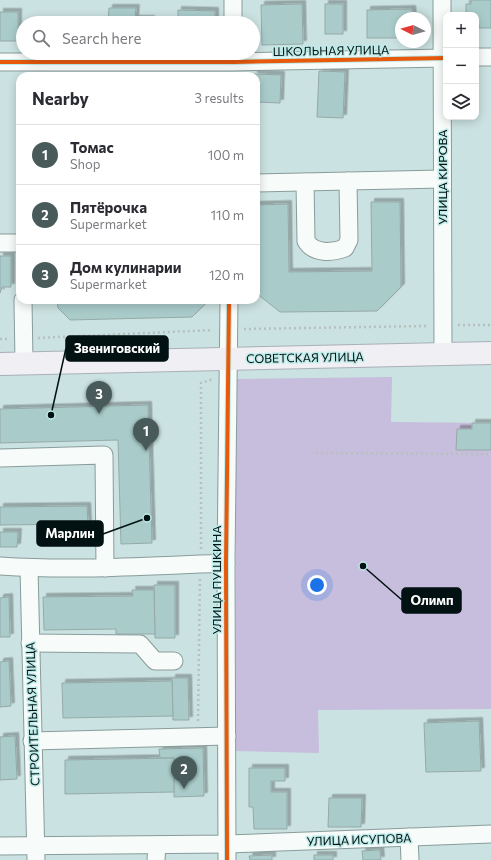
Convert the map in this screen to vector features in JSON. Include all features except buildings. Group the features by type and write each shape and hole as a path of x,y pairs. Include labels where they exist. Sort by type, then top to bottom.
{"main road":[{"name":"СОВЕТСКАЯ УЛИЦА","path":"0,364 491,353"}],"street":[{"path":"233,0 233,16"},
{"name":"УЛИЦА КИРОВА","path":"442,0 444,48"},
{"path":"479,57 491,56"},
{"name":"ШКОЛЬНАЯ УЛИЦА","path":"0,62 27,69 443,58"},
{"name":"УЛИЦА КИРОВА","path":"443,354 442,179 444,84"},
{"path":"260,183 442,179"},
{"path":"305,182 306,241 310,248 319,251 338,251 345,248 349,240 348,181"},
{"path":"0,243 16,243"},
{"path":"23,304 24,364"},
{"name":"УЛИЦА ПУШКИНА","path":"227,852 226,563 229,304"},
{"path":"0,458 104,455 105,568"},
{"path":"0,566 29,568 105,568 226,563"},
{"name":"СТРОИТЕЛЬНАЯ УЛИЦА","path":"29,568 32,741 36,853"},
{"path":"30,643 140,644 155,661 174,661"},
{"path":"32,741 227,736"},
{"name":"УЛИЦА ИСУПОВА","path":"0,846 36,853 227,852 409,837 491,834"},
{"path":"409,837 410,860"}],"path":[{"path":"316,453 491,454"}],"shaded area":[{"path":"392,377 391,422 491,423 491,709 318,710 319,753 236,751 236,379"}],"cycle path":[{"path":"0,62 233,62 443,58"},
{"path":"227,860 226,563 229,304"}],"place":[{"name":"Дом кулинарии","path":"99,414"},
{"name":"Звениговский","path":"51,415"},
{"name":"Томас","path":"146,451"},
{"name":"Марлин","path":"147,518"},
{"name":"Олимп","path":"363,566"},
{"name":"Пятёрочка","path":"184,789"}]}
